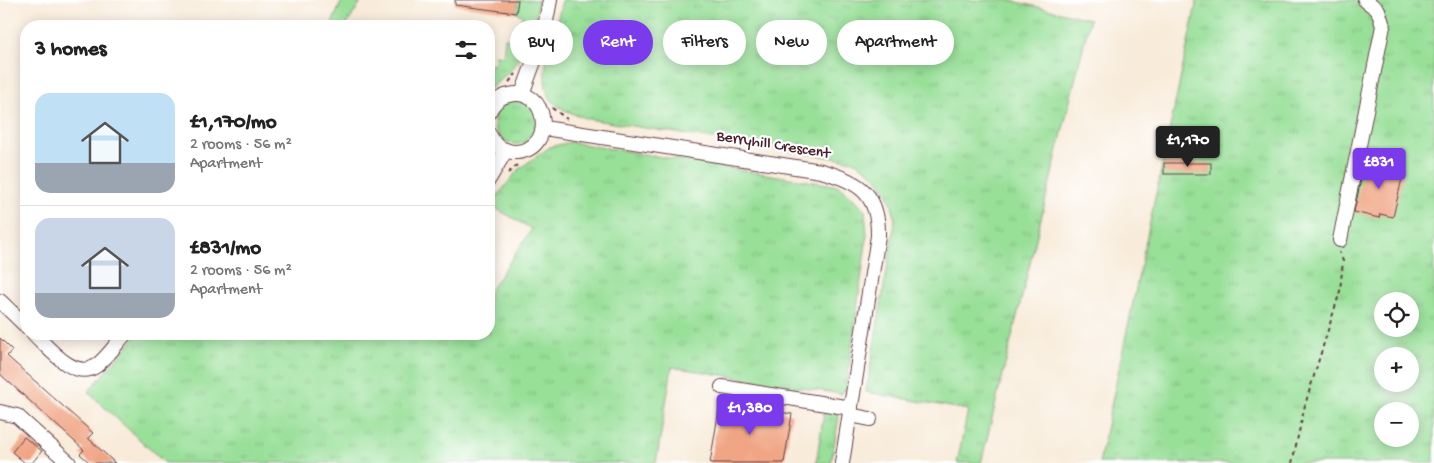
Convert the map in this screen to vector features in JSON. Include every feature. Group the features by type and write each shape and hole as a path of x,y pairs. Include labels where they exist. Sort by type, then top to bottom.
{"street":[{"path":"522,94 543,38 550,0"},
{"path":"1340,240 1383,26 1378,10 1365,0"},
{"path":"495,104 504,96 522,94 530,98 542,111 544,128 541,138 534,145 516,152 506,150 495,142"},
{"name":"Berryhill Crescent","path":"544,128 821,171 841,176 866,192 877,212 878,236 842,463"},
{"path":"495,169 506,150"},
{"path":"0,301 20,320"},
{"path":"41,340 66,363 76,368 90,369 97,365 120,340"},
{"path":"722,387 851,411 870,419"},
{"path":"0,412 17,416 69,463"}],"path":[{"path":"1292,463 1305,405 1340,291 1343,261 1338,251 1340,240"}],"green space":[{"path":"342,0 362,0 350,20 334,20"},
{"path":"518,0 538,0 535,20 521,20 522,15 516,13"},
{"path":"562,0 1008,0 1090,19 981,463 957,463 968,410 866,392 895,223 888,193 871,172 853,161 588,119 563,109 551,99 546,89 545,78 546,65 573,65 573,20 558,20"},
{"path":"1197,0 1434,0 1434,463 1099,463"},
{"path":"505,38 510,38 510,65 514,65 495,84 495,55 503,56"},
{"path":"516,100 528,104 534,110 538,122 534,134 528,140 516,144 504,140 498,134 495,126 498,110 504,104"},
{"path":"570,142 839,186 860,204 865,211 867,236 846,389 841,394 672,367 656,463 165,463 88,392 133,340 495,340 495,283 532,229 495,208 495,199 519,169 550,147"},
{"path":"825,407 835,410 839,417 831,463 816,463"}],"building":[{"path":"455,0 518,0 516,13 455,5"},
{"path":"1365,161 1404,170 1393,217 1380,214 1379,218 1354,212"},
{"path":"1164,163 1211,163 1211,174 1164,174"},
{"path":"0,338 12,350 7,356 93,433 88,438 115,463 90,463 80,454 84,450 0,374"},
{"path":"720,403 792,414 784,463 710,463"},
{"path":"24,437 42,451 32,463 25,463 12,452"}]}
